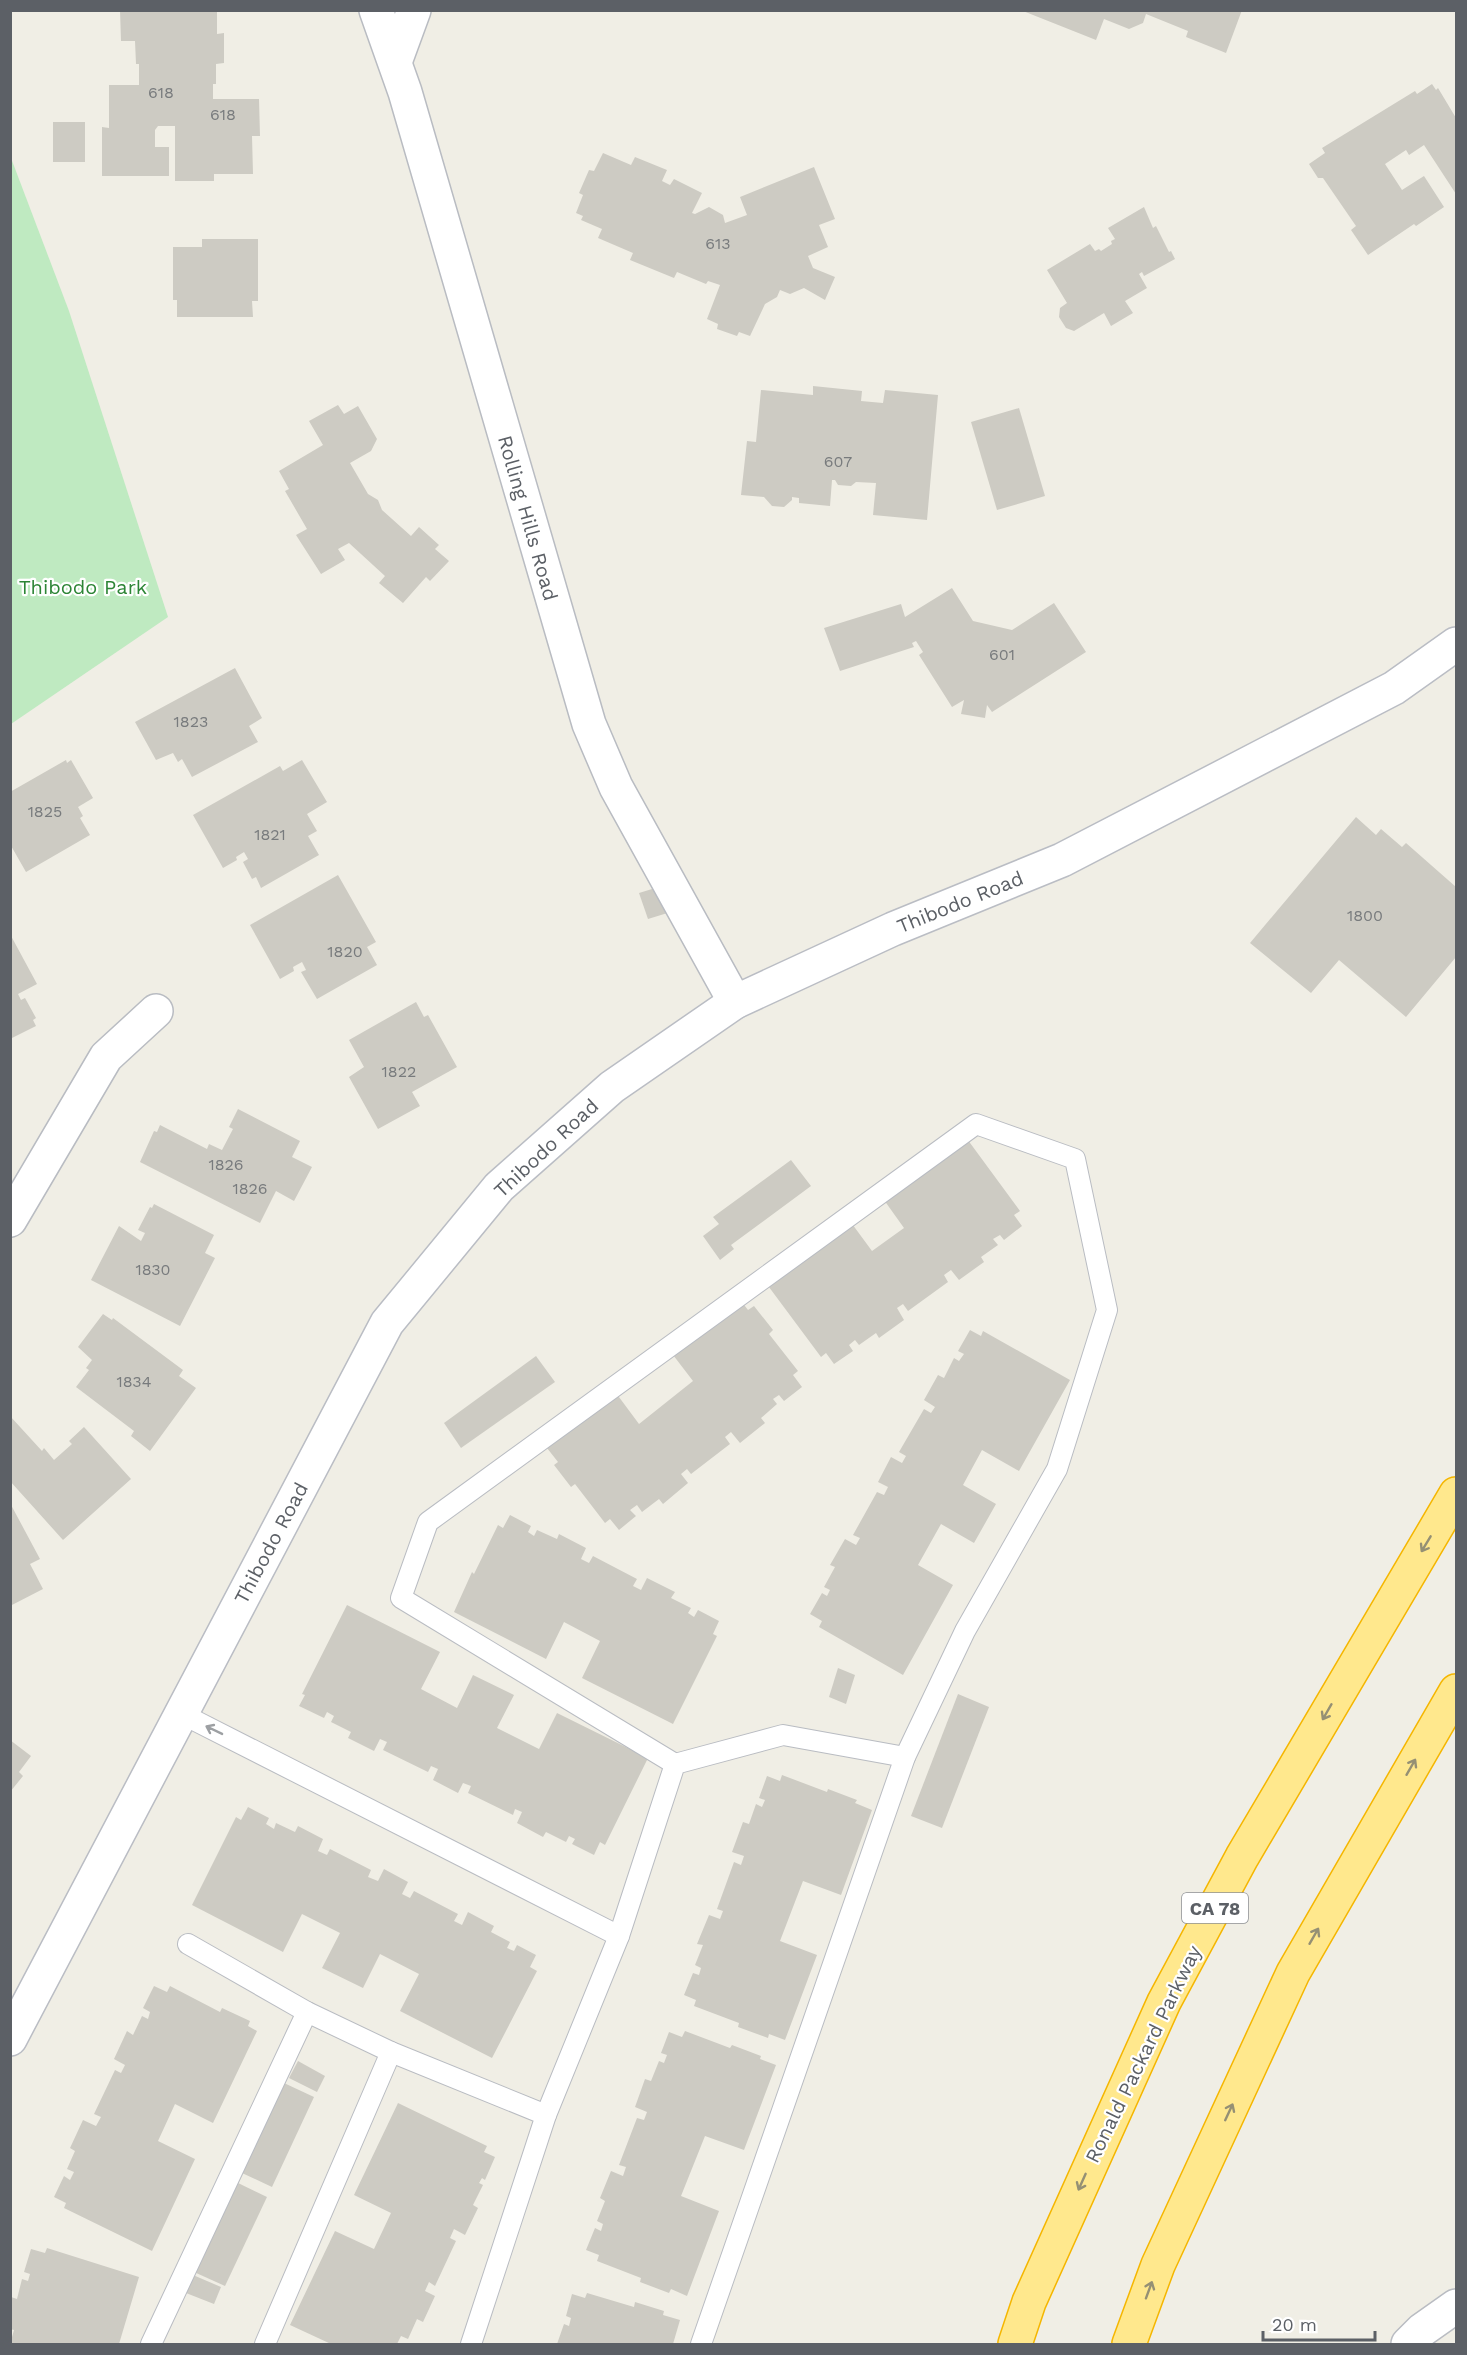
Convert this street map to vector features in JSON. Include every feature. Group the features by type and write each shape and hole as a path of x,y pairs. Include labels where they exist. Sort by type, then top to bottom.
{"highway":[{"name":"Ronald Packard Parkway","path":"1015,2344 1029,2302 1164,2002 1242,1857 1456,1494"},
{"path":"1129,2344 1158,2265 1293,1973 1456,1691"}],"street":[{"name":"Rolling Hills Road","path":"376,10 405,92 589,724 616,787 735,1002"},
{"path":"395,62 414,10"},
{"name":"Thibodo Road","path":"10,2039 387,1323 499,1187 612,1087 735,1002 893,929 1062,860 1394,688 1456,644"},
{"path":"10,1220 106,1057 156,1011"},
{"path":"1408,2344 1422,2330 1456,2306"}],"lane":[{"path":"700,2344 905,1757 965,1631 1058,1469 1107,1310 1075,1159 976,1124 428,1522 401,1598 675,1764 783,1735 905,1757"},
{"path":"182,1714 619,1936"},
{"path":"471,2344 546,2115 619,1936 675,1764"},
{"path":"188,1944 307,2012 391,2052 546,2115"},
{"path":"151,2344 307,2012"},
{"path":"265,2344 391,2052"}],"green space":[{"name":"Thibodo Park","path":"11,158 69,311 168,617 11,724"}],"building":[{"path":"120,10 217,12 217,34 224,33 224,63 216,64 213,99 259,99 260,136 252,136 253,174 214,174 214,181 175,181 175,126 158,126 155,130 155,147 169,147 169,176 102,176 102,127 109,128 109,85 139,85 139,64 136,64 135,41 121,41"},
{"path":"1242,10 1226,53 1186,37 1188,31 1146,14 1143,23 1129,29 1104,19 1096,40 1023,11"},
{"path":"1432,84 1436,90 1438,88 1456,118 1456,194 1424,145 1409,155 1406,150 1385,164 1402,190 1424,176 1444,207 1368,255 1351,230 1356,226 1323,178 1318,178 1309,164 1325,153 1322,148 1415,91 1417,94"},
{"path":"53,122 85,122 85,162 53,162"},
{"path":"603,153 631,165 635,157 667,170 662,181 670,185 674,179 702,193 692,213 695,214 709,207 723,215 725,223 747,215 740,197 814,167 835,219 819,225 828,247 808,256 813,268 835,277 825,300 804,288 790,294 780,290 777,297 765,304 750,336 739,332 737,336 717,329 718,324 707,319 720,285 708,281 706,284 677,272 674,278 630,260 633,253 598,238 602,229 581,220 583,216 576,213 583,195 579,193 589,170 594,171"},
{"path":"1144,207 1153,228 1156,226 1175,259 1144,276 1142,272 1139,274 1147,288 1125,301 1133,313 1111,326 1104,313 1074,331 1066,328 1059,317 1060,308 1067,303 1047,270 1090,244 1095,251 1099,249 1101,251 1112,244 1111,241 1115,239 1108,228"},
{"path":"202,239 258,239 258,301 252,301 253,317 177,317 177,300 173,300 173,247 202,247"},
{"path":"813,386 862,391 861,401 883,403 885,390 938,395 927,520 873,515 876,483 856,482 851,486 838,485 835,480 832,480 830,506 799,503 799,498 792,497 792,500 784,507 772,506 764,497 741,495 747,441 756,442 761,390 813,395"},
{"path":"338,405 344,414 358,406 377,439 371,451 350,463 368,494 378,500 382,510 411,536 419,527 439,545 435,549 449,561 430,581 426,577 403,603 379,583 385,576 349,543 338,549 345,560 321,574 296,535 307,529 285,491 289,489 279,471 323,445 309,421"},
{"path":"1019,408 1045,496 997,510 971,422"},
{"path":"952,588 973,621 1012,630 1054,603 1086,652 992,712 987,705 985,718 961,714 964,700 952,707 919,655 923,652 916,641 912,643 914,647 840,671 824,628 901,604 905,617"},
{"path":"235,668 262,718 249,726 258,742 192,777 182,759 178,762 173,753 156,760 135,722"},
{"path":"66,760 67,763 71,760 93,798 78,807 83,816 80,818 90,835 26,872 10,844 10,792"},
{"path":"302,760 327,802 307,814 317,831 308,836 319,855 261,888 256,877 252,879 243,862 248,859 244,852 236,857 237,860 223,868 193,815 280,766 283,771"},
{"path":"1356,817 1376,835 1381,829 1402,847 1406,843 1456,887 1456,957 1406,1017 1339,960 1311,993 1250,943"},
{"path":"338,875 376,942 367,947 377,965 317,999 301,972 306,970 302,962 293,967 294,971 280,979 250,925"},
{"path":"665,885 674,911 648,919 639,893"},
{"path":"10,934 37,984 18,994 21,1000 25,998 36,1018 33,1020 36,1026 10,1039"},
{"path":"416,1002 424,1017 428,1015 457,1067 412,1092 420,1106 378,1129 349,1077 364,1067 349,1040"},
{"path":"238,1109 300,1141 292,1157 312,1167 294,1201 276,1191 260,1223 140,1162 154,1131 157,1132 160,1125 207,1149 209,1144 222,1150 233,1129 229,1127"},
{"path":"962,1132 1020,1211 1014,1215 1022,1226 1004,1240 1000,1235 993,1239 998,1245 981,1257 984,1262 959,1280 951,1270 944,1275 948,1282 908,1311 903,1304 897,1308 904,1320 879,1338 876,1333 859,1345 855,1340 849,1345 853,1351 834,1364 826,1353 821,1357 763,1279 847,1217 872,1251 904,1228 879,1193"},
{"path":"791,1160 811,1186 731,1245 734,1249 720,1260 703,1236 719,1224 713,1217"},
{"path":"154,1204 214,1235 205,1253 215,1258 180,1326 91,1280 119,1226 141,1241 145,1233 138,1230 150,1207 152,1208"},
{"path":"738,1297 748,1310 754,1306 773,1330 769,1334 798,1371 793,1375 802,1387 784,1401 779,1395 773,1399 777,1404 761,1418 765,1423 740,1443 731,1432 725,1437 730,1444 691,1474 687,1469 681,1474 688,1483 663,1504 659,1499 642,1512 637,1505 630,1510 636,1516 619,1530 610,1519 605,1523 575,1484 571,1487 554,1465 558,1462 547,1448 616,1393 639,1424 693,1381 670,1351"},
{"path":"103,1314 112,1320 113,1318 183,1370 179,1376 196,1388 150,1451 131,1436 134,1431 76,1387 89,1370 86,1368 92,1360 78,1347"},
{"path":"970,1330 981,1336 983,1331 1070,1380 1019,1471 982,1450 963,1485 996,1504 974,1543 941,1524 918,1565 953,1585 903,1675 819,1627 822,1621 810,1614 822,1593 827,1596 830,1590 824,1587 835,1567 830,1565 845,1539 856,1545 860,1538 853,1535 877,1492 884,1495 888,1487 878,1482 891,1457 902,1463 906,1456 899,1452 924,1409 931,1413 935,1407 924,1400 938,1375 944,1378 954,1358 959,1361 964,1354 958,1351"},
{"path":"536,1356 555,1382 461,1448 444,1423"},
{"path":"10,1416 42,1451 44,1448 54,1460 72,1444 69,1441 84,1427 131,1479 63,1540 10,1481"},
{"path":"10,1503 40,1559 30,1564 43,1589 10,1606"},
{"path":"510,1515 531,1526 528,1532 534,1536 537,1530 557,1539 559,1534 586,1548 581,1559 589,1563 593,1556 637,1579 633,1586 641,1590 647,1578 675,1592 671,1598 691,1608 688,1613 694,1617 698,1610 719,1621 713,1634 717,1636 673,1724 582,1678 600,1641 564,1622 546,1659 454,1612 472,1572 474,1574 498,1525 503,1528"},
{"path":"347,1605 440,1652 421,1689 457,1708 473,1675 514,1695 497,1728 539,1749 557,1713 648,1758 605,1845 600,1842 594,1855 572,1844 575,1839 569,1836 566,1842 546,1832 543,1837 517,1823 522,1812 515,1809 513,1815 468,1793 471,1786 463,1783 458,1793 433,1780 438,1769 431,1766 428,1772 383,1750 387,1742 380,1739 374,1751 348,1738 351,1732 331,1722 334,1716 327,1712 324,1718 299,1706 305,1695 302,1694"},
{"path":"838,1668 855,1675 846,1704 829,1697"},
{"path":"958,1694 989,1707 942,1828 911,1816"},
{"path":"10,1740 31,1756 19,1772 23,1776 10,1792"},
{"path":"782,1775 827,1792 828,1789 857,1800 855,1803 872,1810 841,1895 803,1881 780,1941 817,1955 785,2040 769,2034 768,2038 738,2027 739,2023 694,2006 696,2000 684,1995 693,1973 699,1975 701,1968 695,1965 703,1945 697,1944 709,1915 720,1919 723,1911 717,1909 734,1862 741,1865 744,1856 732,1852 743,1822 749,1824 756,1804 762,1807 765,1800 759,1798 767,1776 780,1781"},
{"path":"248,1807 269,1818 266,1824 274,1829 276,1823 295,1832 298,1826 323,1839 318,1851 327,1855 330,1849 371,1870 368,1877 378,1881 384,1869 408,1882 402,1894 410,1898 414,1891 458,1914 454,1921 462,1925 468,1912 494,1926 491,1932 510,1942 507,1948 514,1951 517,1945 536,1955 530,1967 537,1971 492,2058 400,2011 419,1974 380,1954 363,1988 322,1968 340,1933 302,1914 283,1952 192,1905 236,1817 241,1820"},
{"path":"154,1986 167,1992 170,1986 220,2012 222,2008 250,2021 248,2026 257,2031 213,2123 175,2104 158,2141 195,2159 152,2251 64,2208 66,2203 54,2197 64,2176 70,2180 74,2172 67,2169 75,2151 70,2148 83,2120 96,2126 101,2117 94,2114 115,2070 121,2073 125,2065 114,2059 127,2031 133,2035 142,2016 148,2019 150,2012 143,2008"},
{"path":"685,2031 730,2048 732,2045 761,2056 760,2059 776,2065 744,2150 705,2136 681,2196 719,2211 687,2296 671,2289 669,2293 640,2282 641,2278 597,2261 599,2255 586,2250 595,2228 601,2231 603,2224 597,2221 605,2201 600,2198 611,2171 623,2176 626,2167 619,2165 637,2118 644,2120 647,2112 635,2107 645,2079 651,2081 659,2061 664,2063 667,2055 661,2053 669,2032 682,2037"},
{"path":"298,2061 325,2076 317,2092 289,2078"},
{"path":"284,2083 314,2097 272,2187 242,2173"},
{"path":"398,2103 487,2146 484,2152 495,2157 485,2180 482,2178 479,2183 483,2185 473,2205 478,2208 465,2235 454,2229 450,2238 456,2241 435,2286 429,2282 425,2291 435,2296 423,2322 417,2319 408,2339 401,2336 397,2344 331,2344 290,2325 335,2231 374,2249 391,2213 354,2195"},
{"path":"236,2182 267,2197 225,2286 194,2272"},
{"path":"47,2248 139,2277 119,2344 10,2344 14,2330 10,2329 11,2297 17,2299 22,2279 28,2281 30,2274 24,2272 31,2249 45,2253"},
{"path":"193,2275 221,2287 214,2304 186,2293"},
{"path":"587,2293 634,2307 635,2302 664,2311 663,2315 680,2320 673,2344 557,2344 564,2324 569,2326 571,2318 566,2316 572,2294 585,2298"}]}
